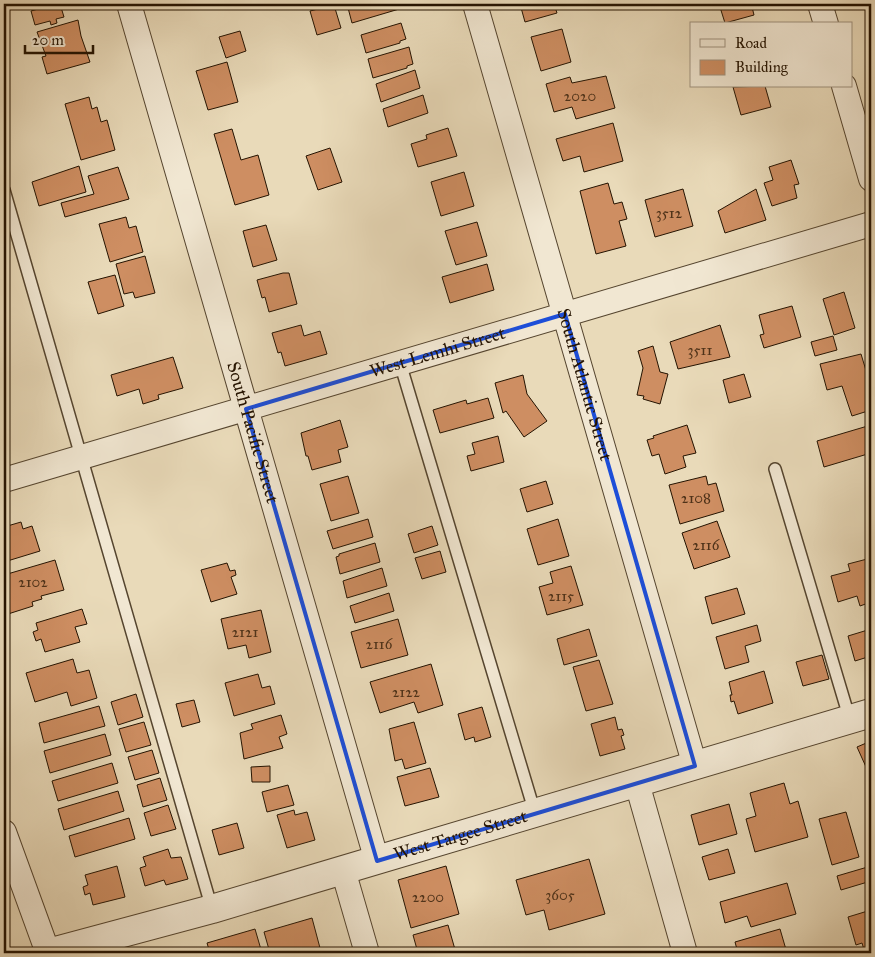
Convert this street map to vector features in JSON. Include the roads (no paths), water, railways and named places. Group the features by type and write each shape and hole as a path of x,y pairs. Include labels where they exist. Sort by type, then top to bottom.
{"street":[{"name":"South Pacific Street","path":"129,4 377,860"},
{"name":"South Atlantic Street","path":"475,4 695,766"},
{"path":"820,4 825,22"},
{"path":"845,88 871,179"},
{"name":"West Lemhi Street","path":"4,480 871,224"},
{"name":"West Targee Street","path":"48,953 212,909 860,717"},
{"path":"637,783 685,953"},
{"path":"4,832 48,953"},
{"path":"343,870 367,953"}],"lane":[{"path":"4,190 212,909"},
{"path":"400,363 535,813"},
{"path":"776,469 860,717"}]}
